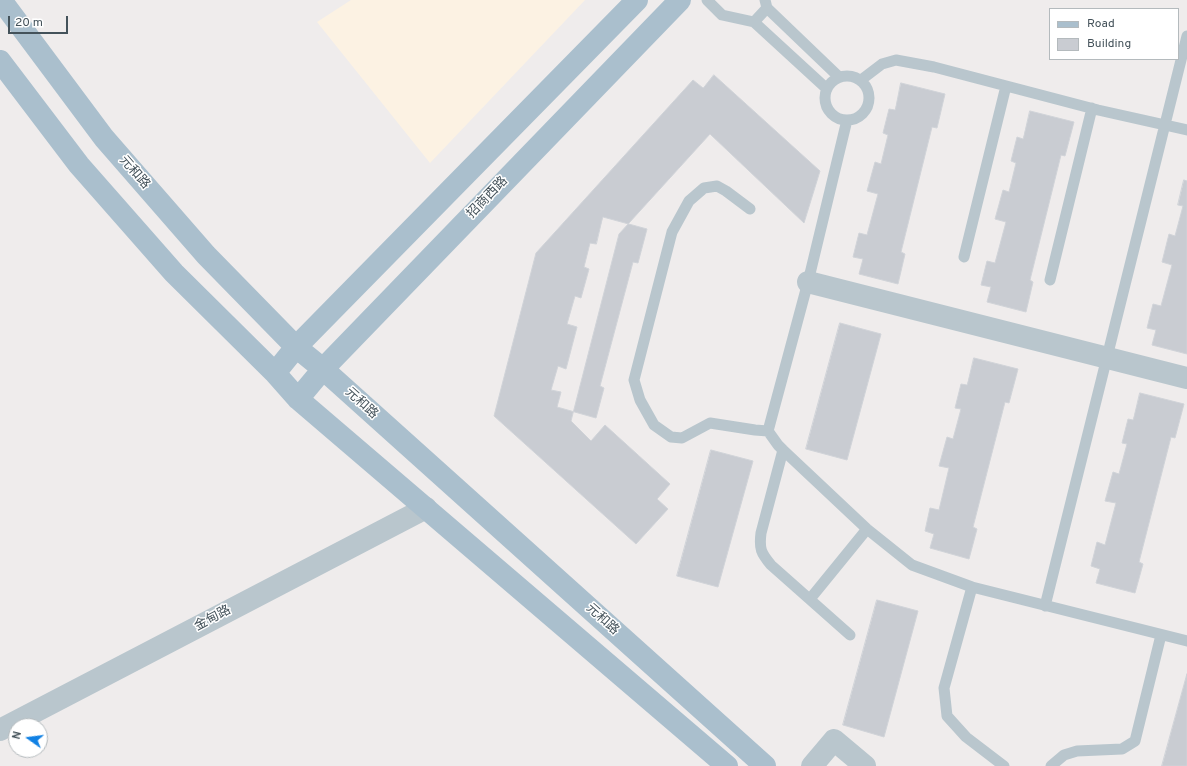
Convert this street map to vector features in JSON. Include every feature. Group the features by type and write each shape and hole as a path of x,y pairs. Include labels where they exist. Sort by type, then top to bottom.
{"main road":[{"name":"元和路","path":"1,0 104,138 206,254 296,347 323,369 765,766"},
{"path":"275,372 296,347 637,0"},
{"name":"招商西路","path":"298,399 323,369 680,0"},
{"path":"0,61 79,165 174,273 275,372 298,399 727,766"}],"street":[{"path":"808,282 1187,378"},
{"name":"金甸路","path":"0,730 426,508"},
{"path":"812,766 834,740 865,766"}],"lane":[{"path":"707,0 722,15 754,22 827,89"},
{"path":"754,22 766,4 839,77"},
{"path":"1045,606 1187,36"},
{"path":"861,80 882,64 896,60 934,67 1092,108 1187,130"},
{"path":"847,75 854,76 861,80 869,93 870,101 863,114 857,118 847,120 837,117 831,113 827,107 825,93 833,81 839,77 847,75"},
{"path":"964,257 1006,86"},
{"path":"1050,280 1092,108"},
{"path":"847,120 808,282 768,430 778,445 867,529 912,565 972,587 1187,641"},
{"path":"750,209 717,186 704,188 689,201 672,232 634,380 640,400 654,425 671,437 682,438 710,423 755,430 768,430"},
{"path":"783,450 761,533 760,544 763,555 771,564 850,635"},
{"path":"810,599 867,529"},
{"path":"972,587 944,688 947,716 966,737 1004,766"},
{"path":"1051,766 1064,755 1076,751 1122,749 1135,741 1161,635"}],"shaded area":[{"path":"351,0 585,0 430,163 317,22"}],"building":[{"path":"714,75 820,171 804,223 710,134 619,234 571,421 591,441 605,425 670,484 657,499 668,509 636,544 494,416 536,253 693,80 703,88"},
{"path":"901,83 945,94 937,128 932,127 901,252 905,254 898,284 859,274 863,259 853,257 859,233 867,235 878,194 867,191 875,162 881,164 888,135 883,133 889,109 895,110"},
{"path":"1030,111 1074,122 1065,156 1061,155 1030,280 1033,282 1026,312 987,302 991,287 981,285 987,261 995,263 1006,222 995,219 1003,190 1009,192 1016,163 1011,161 1017,137 1023,139"},
{"path":"1184,180 1187,181 1187,354 1152,345 1156,330 1147,328 1153,304 1161,306 1172,265 1162,262 1169,234 1175,236 1183,206 1178,205"},
{"path":"603,217 647,229 638,263 633,262 600,386 604,388 596,418 557,407 561,392 551,390 558,366 566,369 577,327 567,324 575,296 581,298 589,269 584,267 590,243 596,244"},
{"path":"840,323 881,334 847,460 806,449"},
{"path":"974,358 1018,369 1009,403 1005,402 973,527 977,529 969,559 930,548 934,534 925,531 930,508 939,510 949,468 939,466 947,437 953,439 961,409 955,408 961,384 967,385"},
{"path":"1140,393 1184,404 1175,438 1171,437 1139,562 1143,564 1135,593 1096,583 1100,569 1091,566 1097,542 1105,545 1116,503 1105,501 1113,472 1119,474 1127,444 1122,443 1128,419 1133,420"},
{"path":"711,450 753,461 718,587 677,576"},
{"path":"877,600 918,611 884,737 843,725"},
{"path":"1187,674 1187,766 1162,766"}]}
